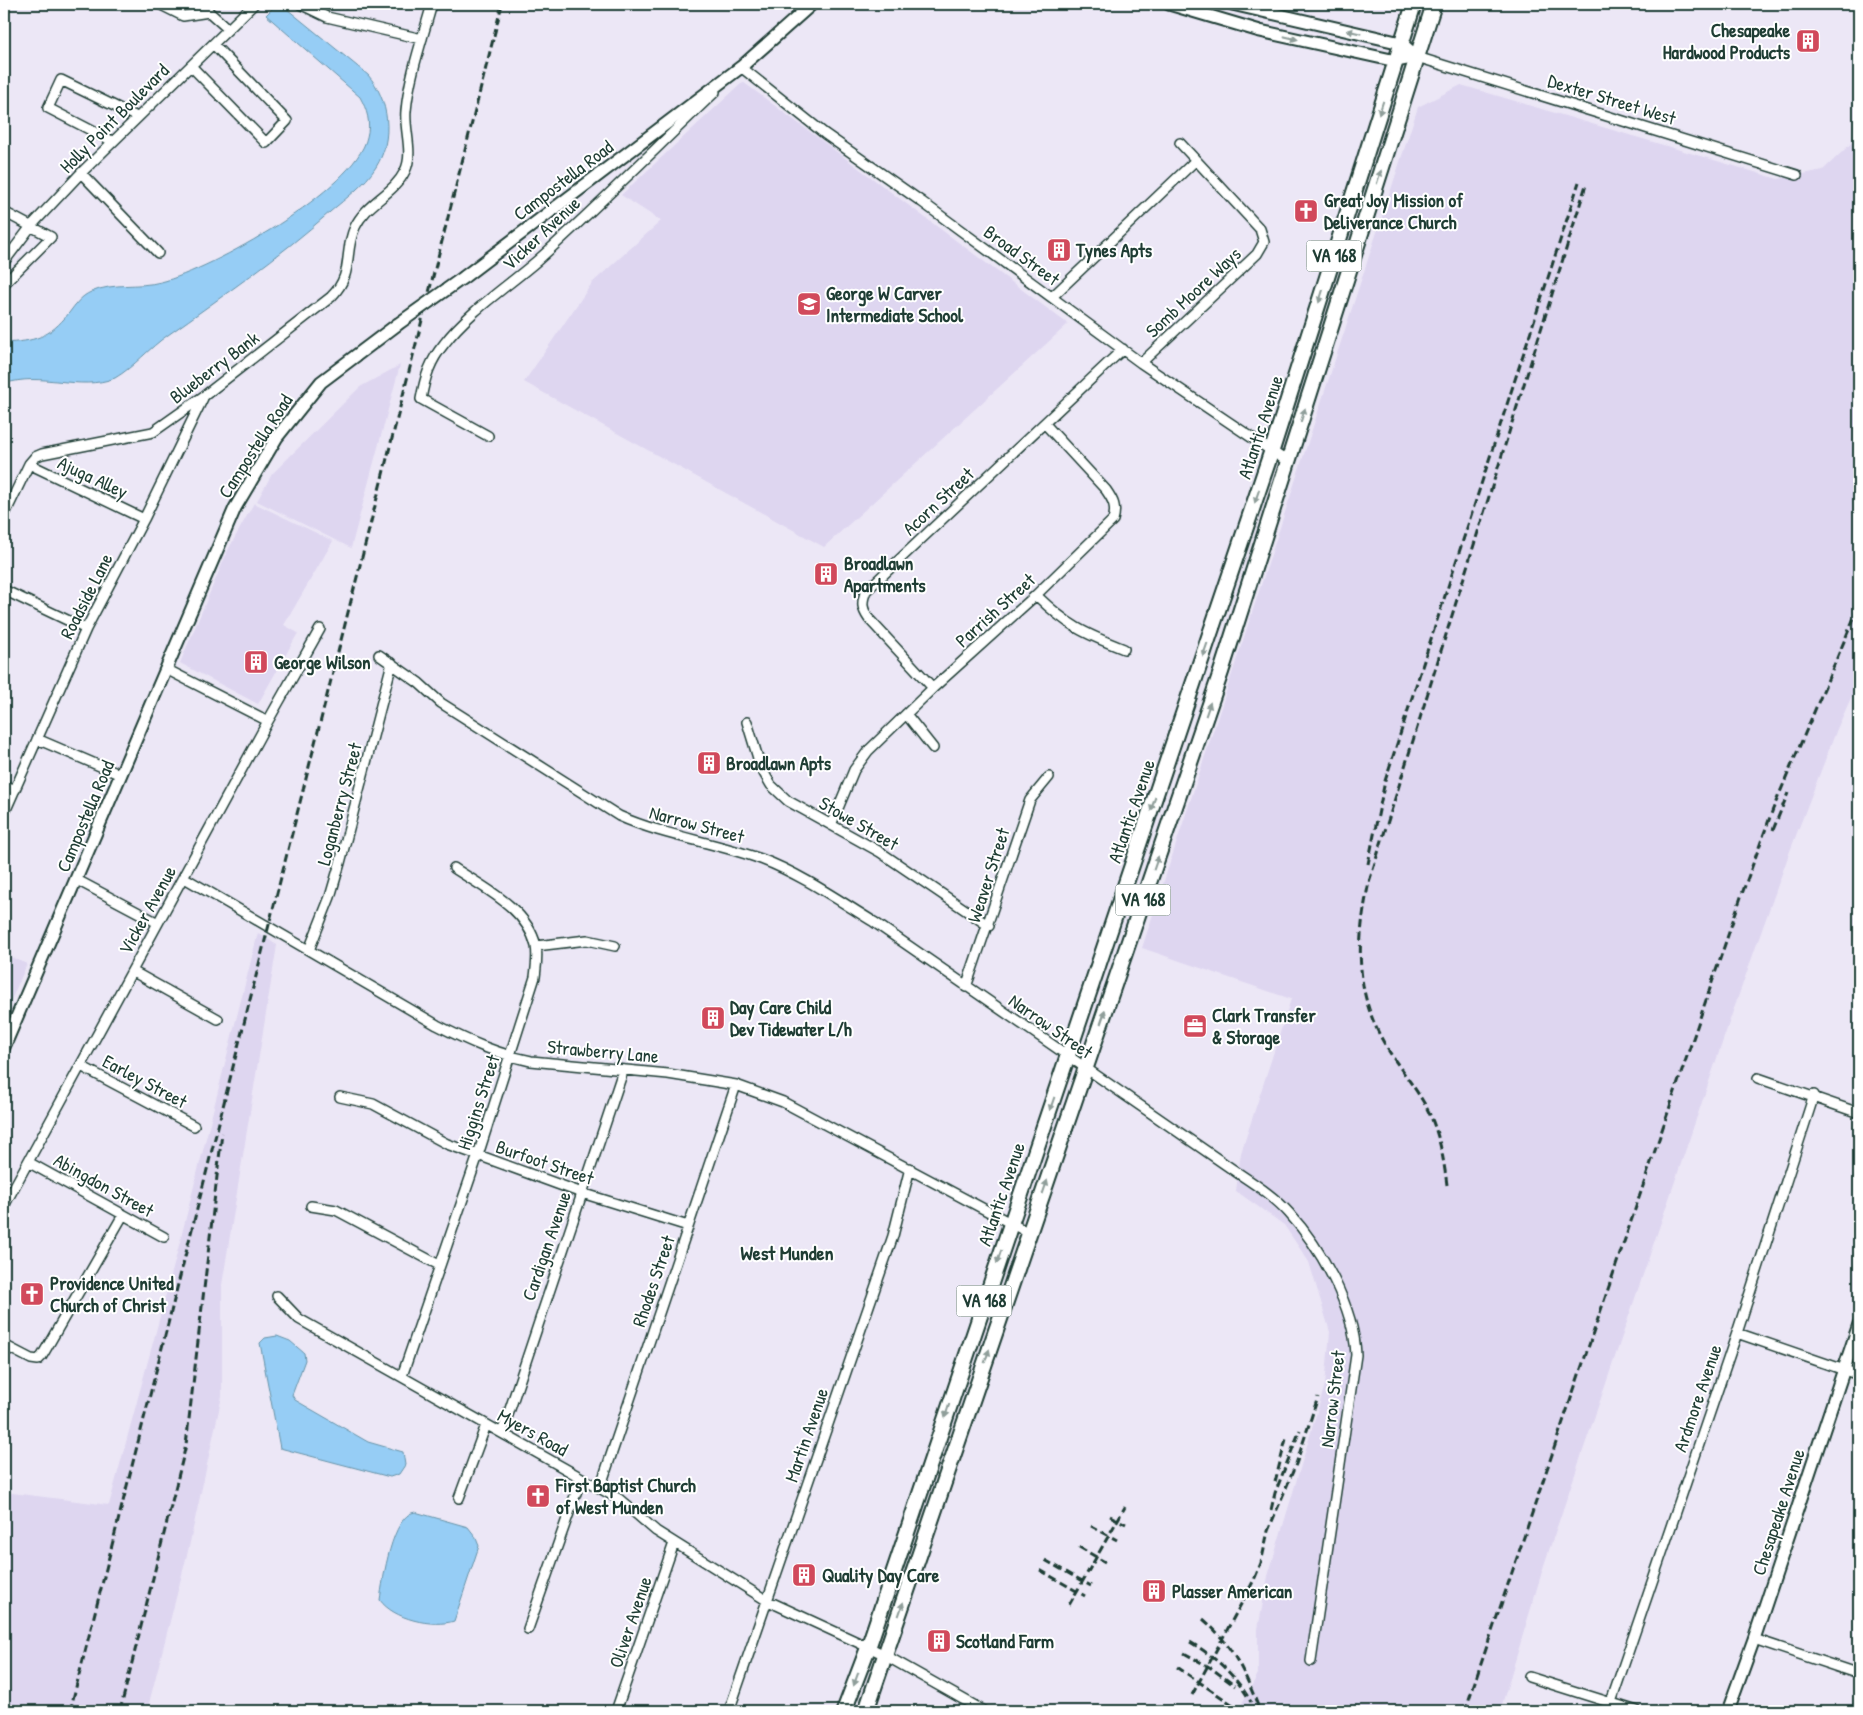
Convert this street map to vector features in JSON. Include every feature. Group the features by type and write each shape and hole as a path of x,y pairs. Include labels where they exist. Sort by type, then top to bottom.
{"main road":[{"name":"Campostella Road","path":"4,1047 235,508 277,437 321,382 741,67 812,4"},
{"path":"1169,4 1260,31 1396,62 1417,57"},
{"path":"1232,4 1401,43 1417,57"},
{"name":"Atlantic Avenue","path":"844,1711 868,1648 1272,450 1414,4"},
{"name":"Atlantic Avenue","path":"866,1711 1221,672 1434,4"},
{"name":"Chesapeake Avenue","path":"1728,1711 1754,1639 1859,1324"}],"street":[{"path":"159,4 183,16 207,8 228,29"},
{"name":"Holly Point Boulevard","path":"4,262 32,225 112,141 254,4"},
{"path":"300,4 327,17 422,39 432,4"},
{"name":"Blueberry Bank","path":"29,464 35,457 42,454 153,432 204,396 342,286 354,228 361,217 399,182 406,169 409,157 406,108 422,39"},
{"path":"191,66 266,143 287,121 213,44"},
{"name":"Dexter Street West","path":"1417,57 1797,175"},
{"name":"Broad Street","path":"741,67 825,134 1141,363 1288,462"},
{"name":"Vicker Avenue","path":"488,436 421,399 426,373 446,341 538,260 741,67"},
{"path":"112,141 48,108 62,80 137,118"},
{"path":"1052,297 1196,160 1180,143"},
{"name":"Somb Moore Ways","path":"1141,363 1257,254 1264,242 1260,229 1196,160"},
{"path":"81,173 158,253"},
{"path":"4,212 32,225 51,237 4,284"},
{"name":"Acorn Street","path":"933,688 862,610 862,600 866,591 1123,349"},
{"name":"Roadside Lane","path":"4,814 86,628 144,519 204,396"},
{"name":"Parrish Street","path":"830,825 854,770 868,751 933,688 1036,595 1106,528 1115,513 1114,501 1106,490 1045,424"},
{"path":"4,516 29,464"},
{"name":"Ajuga Alley","path":"29,464 144,519"},
{"path":"4,590 86,628"},
{"path":"1036,595 1067,624 1086,634 1124,649"},
{"name":"Vicker Avenue","path":"4,1206 320,629"},
{"name":"Narrow Street","path":"379,654 441,703 619,816 640,825 732,849 763,860 793,874 874,922 1068,1058 1232,1168 1267,1193 1288,1212 1306,1234 1342,1296 1355,1336 1356,1355 1311,1661"},
{"name":"Loganberry Street","path":"308,950 330,897 340,863 392,663"},
{"path":"166,669 268,721"},
{"path":"906,714 933,748"},
{"name":"Stowe Street","path":"747,722 761,768 771,785 788,801 880,852 989,926"},
{"path":"37,739 121,775"},
{"name":"Weaver Street","path":"966,987 989,926 1030,800 1049,777"},
{"path":"4,785 15,790"},
{"name":"Higgins Street","path":"402,1376 478,1156 535,977 536,946 515,910 454,868"},
{"name":"Strawberry Lane","path":"184,877 437,1025 477,1046 510,1057 623,1071 685,1076 736,1085 783,1102 1029,1233"},
{"path":"77,880 158,923"},
{"path":"536,946 587,940 615,946"},
{"path":"132,972 218,1019"},
{"name":"Earley Street","path":"81,1066 194,1126"},
{"name":"Cardigan Avenue","path":"502,1433 623,1071"},
{"path":"1758,1078 1859,1113"},
{"name":"Rhodes Street","path":"600,1488 736,1085"},
{"name":"Ardmore Avenue","path":"1609,1707 1737,1333 1814,1096"},
{"name":"Burfoot Street","path":"340,1097 373,1104 447,1144 478,1156 582,1193 688,1226"},
{"name":"Abingdon Street","path":"28,1162 164,1237"},
{"name":"Martin Avenue","path":"729,1711 893,1236 910,1168"},
{"path":"311,1206 336,1210 439,1265"},
{"path":"4,1345 31,1359 38,1360 46,1351 123,1215"},
{"name":"Myers Road","path":"277,1296 298,1319 624,1502 647,1525 766,1600 885,1655 984,1711"},
{"path":"1737,1333 1859,1375"},
{"path":"459,1498 486,1425"},
{"path":"528,1630 581,1479"},
{"name":"Oliver Avenue","path":"616,1711 674,1543"},
{"path":"1754,1639 1859,1674"},
{"path":"1529,1677 1609,1707 1637,1711"}],"shaded area":[{"name":"George W Carver Intermediate School","path":"743,82 1068,324 824,547 524,382 592,283 661,221 621,195"},
{"path":"1461,85 1778,179 1823,170 1859,136 1859,680 1837,729 1790,851 1732,1014 1544,1565 1500,1711 1238,1711 1258,1674 1258,1629 1268,1576 1325,1385 1330,1332 1309,1262 1284,1225 1236,1191 1241,1153 1291,999 1142,948 1418,107"},
{"path":"400,365 351,548 257,501 272,474 360,387"},
{"path":"254,503 333,541 284,625 298,633 258,704 180,663 228,550"},
{"path":"258,933 277,945 222,1285 222,1396 189,1547 147,1711 4,1711 4,1492 109,1505 175,1261"},
{"path":"4,954 27,964 4,1016"}],"water":[{"path":"277,4 287,9 368,75 375,85 385,107 387,132 382,156 372,174 355,191 291,245 161,340 115,378 88,383 32,380 4,384 4,343 33,339 48,333 62,321 81,298 91,292 108,287 161,282 213,262 245,245 310,203 337,180 357,158 367,137 369,126 366,111 360,97 266,15"},
{"path":"277,1336 290,1341 304,1353 305,1360 292,1395 295,1400 368,1442 403,1452 405,1465 399,1474 390,1477 280,1448 260,1343 265,1338"},
{"path":"415,1512 468,1527 475,1536 479,1546 454,1621 435,1623 414,1620 394,1612 380,1600 386,1564 395,1536 400,1524 407,1516"}],"railway":[{"path":"70,1711 502,4"},
{"path":"1368,864 1385,781 1579,182"},
{"path":"1447,1185 1441,1151 1432,1119 1421,1098 1383,1041 1367,1002 1361,963 1362,924 1369,882 1586,185"},
{"path":"1465,1711 1743,891 1773,809 1859,606"},
{"path":"1773,830 1788,793"},
{"path":"120,1711 186,1445 222,1133"},
{"path":"1192,1695 1254,1580 1261,1563 1268,1531 1296,1464 1318,1397"},
{"path":"1271,1510 1275,1493 1300,1430"},
{"path":"1275,1482 1286,1439"},
{"path":"1069,1605 1125,1507"},
{"path":"1110,1516 1126,1524"},
{"path":"1091,1526 1117,1540"},
{"path":"1079,1547 1105,1562"},
{"path":"1045,1560 1091,1586"},
{"path":"1040,1570 1085,1596"},
{"path":"1203,1619 1223,1639 1238,1661 1260,1711"},
{"path":"1190,1642 1209,1654 1225,1668 1239,1683 1251,1702"},
{"path":"1184,1653 1211,1668 1235,1686"},
{"path":"1177,1667 1242,1711"}],"place":[{"name":"Chesapeake Hardwood Products","path":"1808,41"},
{"name":"Great Joy Mission of Deliverance Church","path":"1306,211"},
{"name":"Tynes Apts","path":"1059,250"},
{"name":"George W Carver Intermediate School","path":"809,304"},
{"name":"Broadlawn Apartments","path":"826,574"},
{"name":"George Wilson","path":"256,662"},
{"name":"Broadlawn Apts","path":"709,763"},
{"name":"Day Care Child Dev Tidewater L/h","path":"713,1018"},
{"name":"Clark Transfer & Storage","path":"1195,1026"},
{"name":"Providence United Church of Christ","path":"32,1294"},
{"name":"First Baptist Church of West Munden","path":"538,1496"},
{"name":"Quality Day Care","path":"804,1575"},
{"name":"Plasser American","path":"1154,1591"},
{"name":"Scotland Farm","path":"939,1641"}],"district":[{"name":"West Munden","path":"787,1253"}]}
